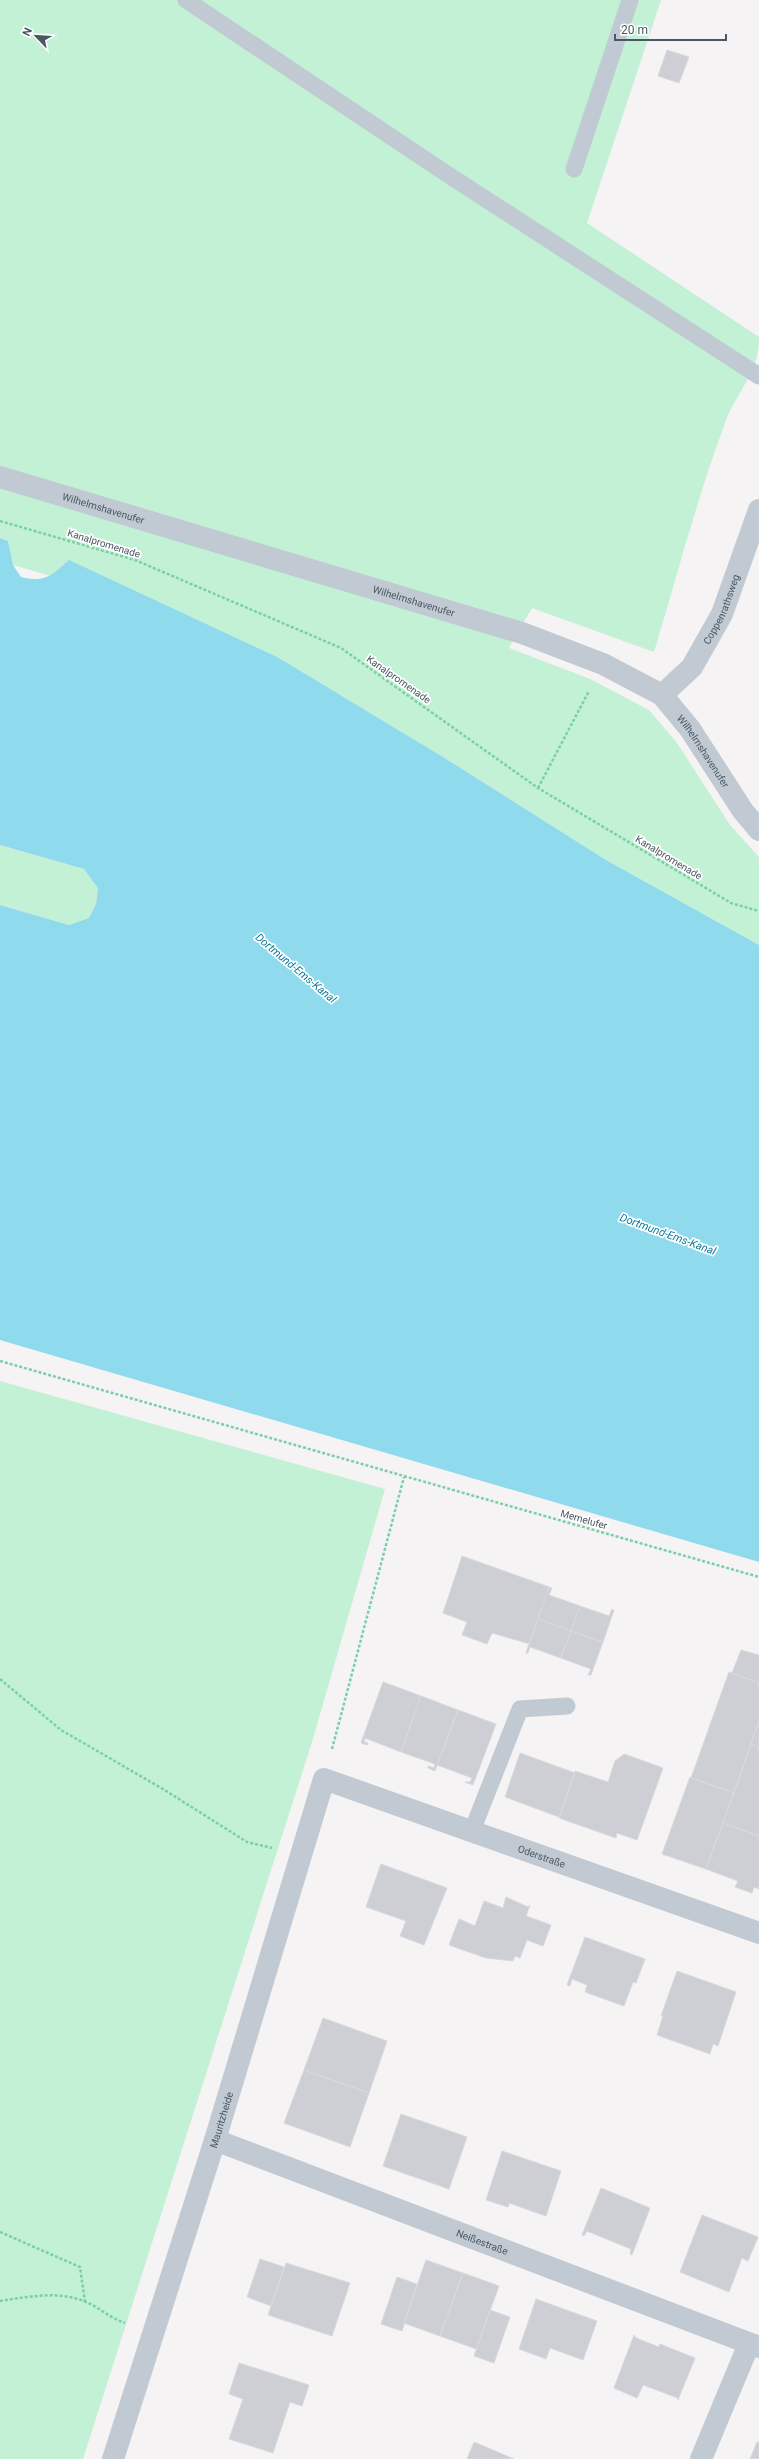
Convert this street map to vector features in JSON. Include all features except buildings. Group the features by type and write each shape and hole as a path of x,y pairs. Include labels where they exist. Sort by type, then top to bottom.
{"street":[{"name":"Wilhelmshavenufer","path":"0,477 522,633 603,664 662,695 690,729 742,811 759,830"},
{"name":"Coppenrathsweg","path":"662,695 692,667 722,614 759,510"},
{"name":"Oderstraße","path":"324,1779 759,1933"},
{"name":"Mauritzheide","path":"113,2459 215,2140 324,1779"},
{"name":"Neißestraße","path":"215,2140 754,2346 701,2459"}],"lane":[{"path":"186,0 447,174 759,376"},
{"path":"574,169 630,0"},
{"path":"472,1831 520,1709 567,1706"}],"path":[{"name":"Kanalpromenade","path":"0,520 135,560 341,648 538,788 731,903 759,911"},
{"path":"538,788 603,664"},
{"name":"Memelufer","path":"0,1361 759,1577"},
{"path":"324,1779 404,1477"},
{"path":"0,1679 61,1730 163,1789 247,1842 301,1855"},
{"path":"0,2232 80,2267 85,2302"},
{"path":"0,2301 52,2294 85,2302 112,2318 153,2333"}],"green space":[{"path":"0,0 661,0 587,223 759,337 758,350 751,372 730,412 715,451 696,508 654,652 532,608 509,648 590,679 649,710 677,743 730,825 759,857 759,945 606,860 443,757 279,658 51,576 13,565 8,541 0,538"},
{"path":"0,845 84,869 98,887 96,904 89,918 69,925 0,905"},
{"path":"0,1381 385,1489 312,1742 83,2459 0,2459"}],"water":[{"name":"Dortmund-Ems-Kanal","path":"0,538 8,541 13,565 21,577 36,579 47,577 69,560 279,658 443,757 606,860 759,945 759,1562 0,1340 0,905 69,925 89,918 96,904 98,888 84,869 0,845"}]}
